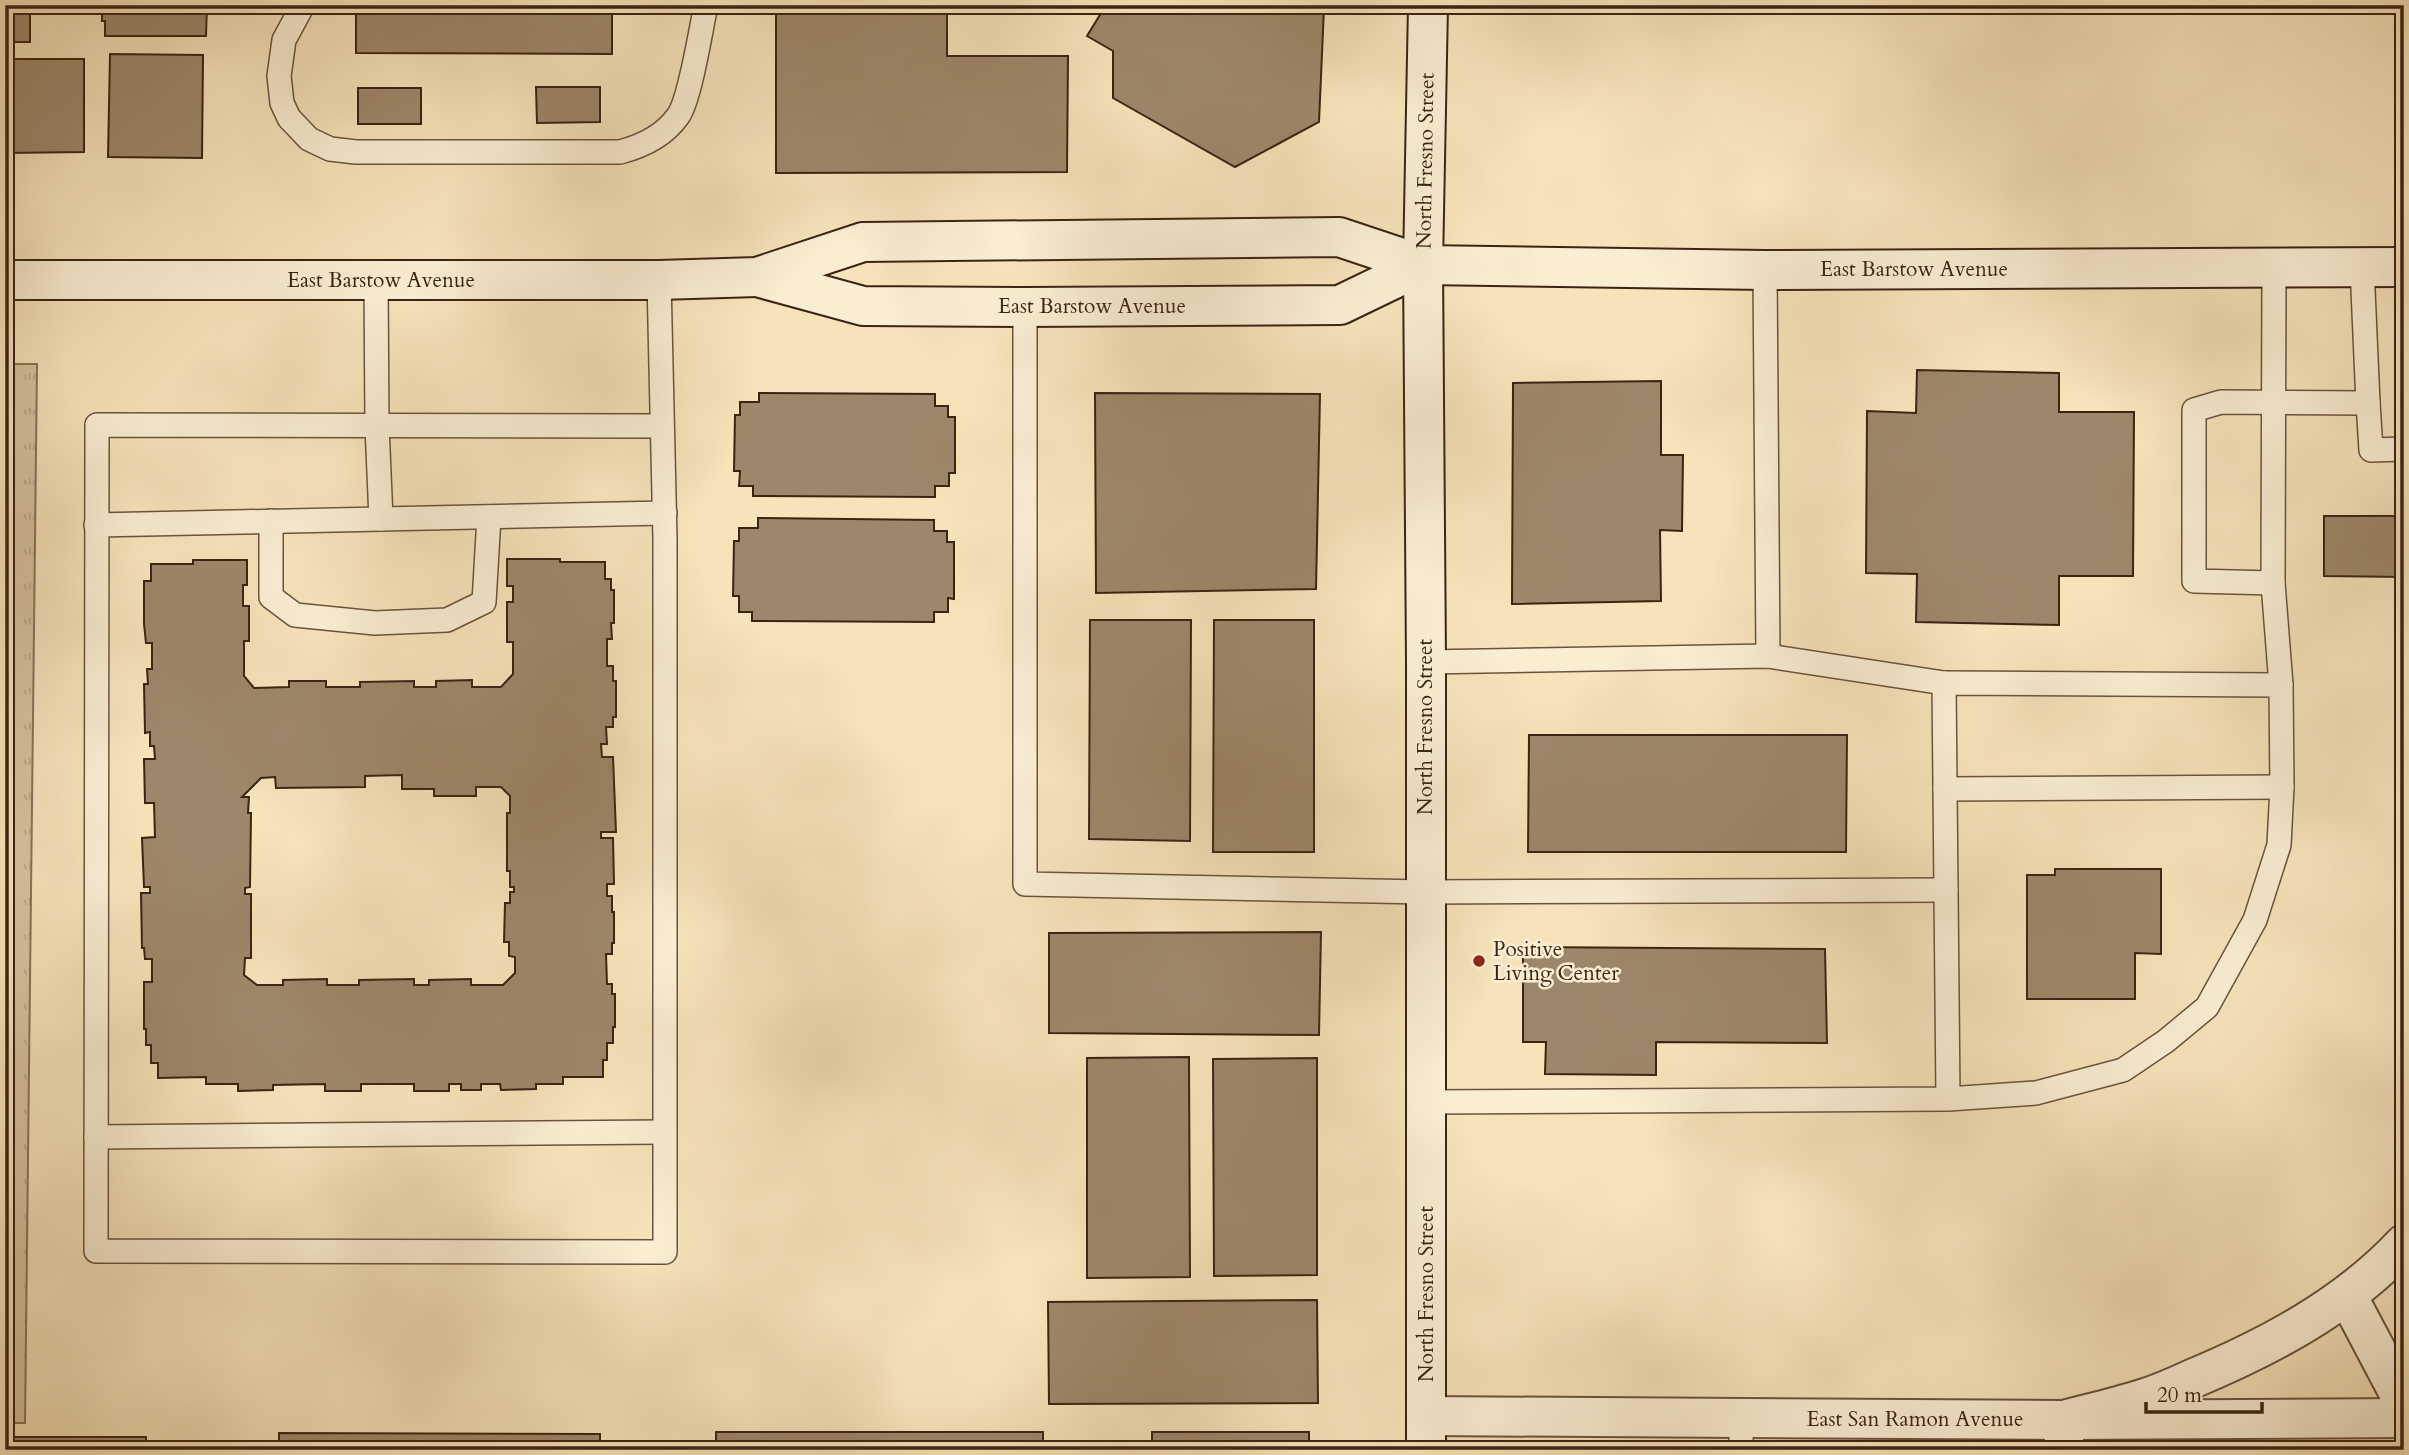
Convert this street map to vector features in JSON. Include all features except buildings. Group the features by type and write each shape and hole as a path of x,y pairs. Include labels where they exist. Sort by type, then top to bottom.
{"main road":[{"name":"North Fresno Street","path":"1426,1433 1423,265 1428,5"},
{"name":"East Barstow Avenue","path":"5,279 659,280 757,277 863,242 1339,237 1423,265 1765,270 2404,267"},
{"name":"East Barstow Avenue","path":"757,277 863,306 1340,305 1423,265"},
{"path":"2064,1435 2215,1370 2281,1337 2347,1295 2404,1244"},
{"path":"2347,1295 2404,1403"},
{"name":"East San Ramon Avenue","path":"1426,1433 2064,1435 2404,1418"}],"lane":[{"path":"303,5 284,40 279,76 282,103 289,118 309,139 330,149 356,152 620,152 642,146 664,131 680,114 706,5"},
{"path":"2362,267 2371,450 2404,449"},
{"path":"1426,1102 1948,1099 2036,1093 2123,1070 2166,1041 2207,1007 2255,920 2279,845 2282,787 2281,685 2273,583 2274,268"},
{"path":"1765,270 1768,656"},
{"path":"376,280 381,519"},
{"path":"659,280 665,513 665,1252 96,1251 97,425 662,426"},
{"path":"1025,307 1025,884 1424,892 1946,891"},
{"path":"2273,583 2194,581 2194,410 2221,402 2368,403"},
{"path":"96,525 665,513"},
{"path":"271,521 271,597 295,614 375,623 447,620 485,602 489,517"},
{"path":"1426,662 1768,656 1944,683 2281,685"},
{"path":"1944,683 1948,1099"},
{"path":"1945,789 2282,787"},
{"path":"96,1136 664,1132"}],"green space":[{"path":"5,364 37,364 25,1423 5,1423"}],"place":[{"name":"Positive Living Center","path":"1479,961"}]}
